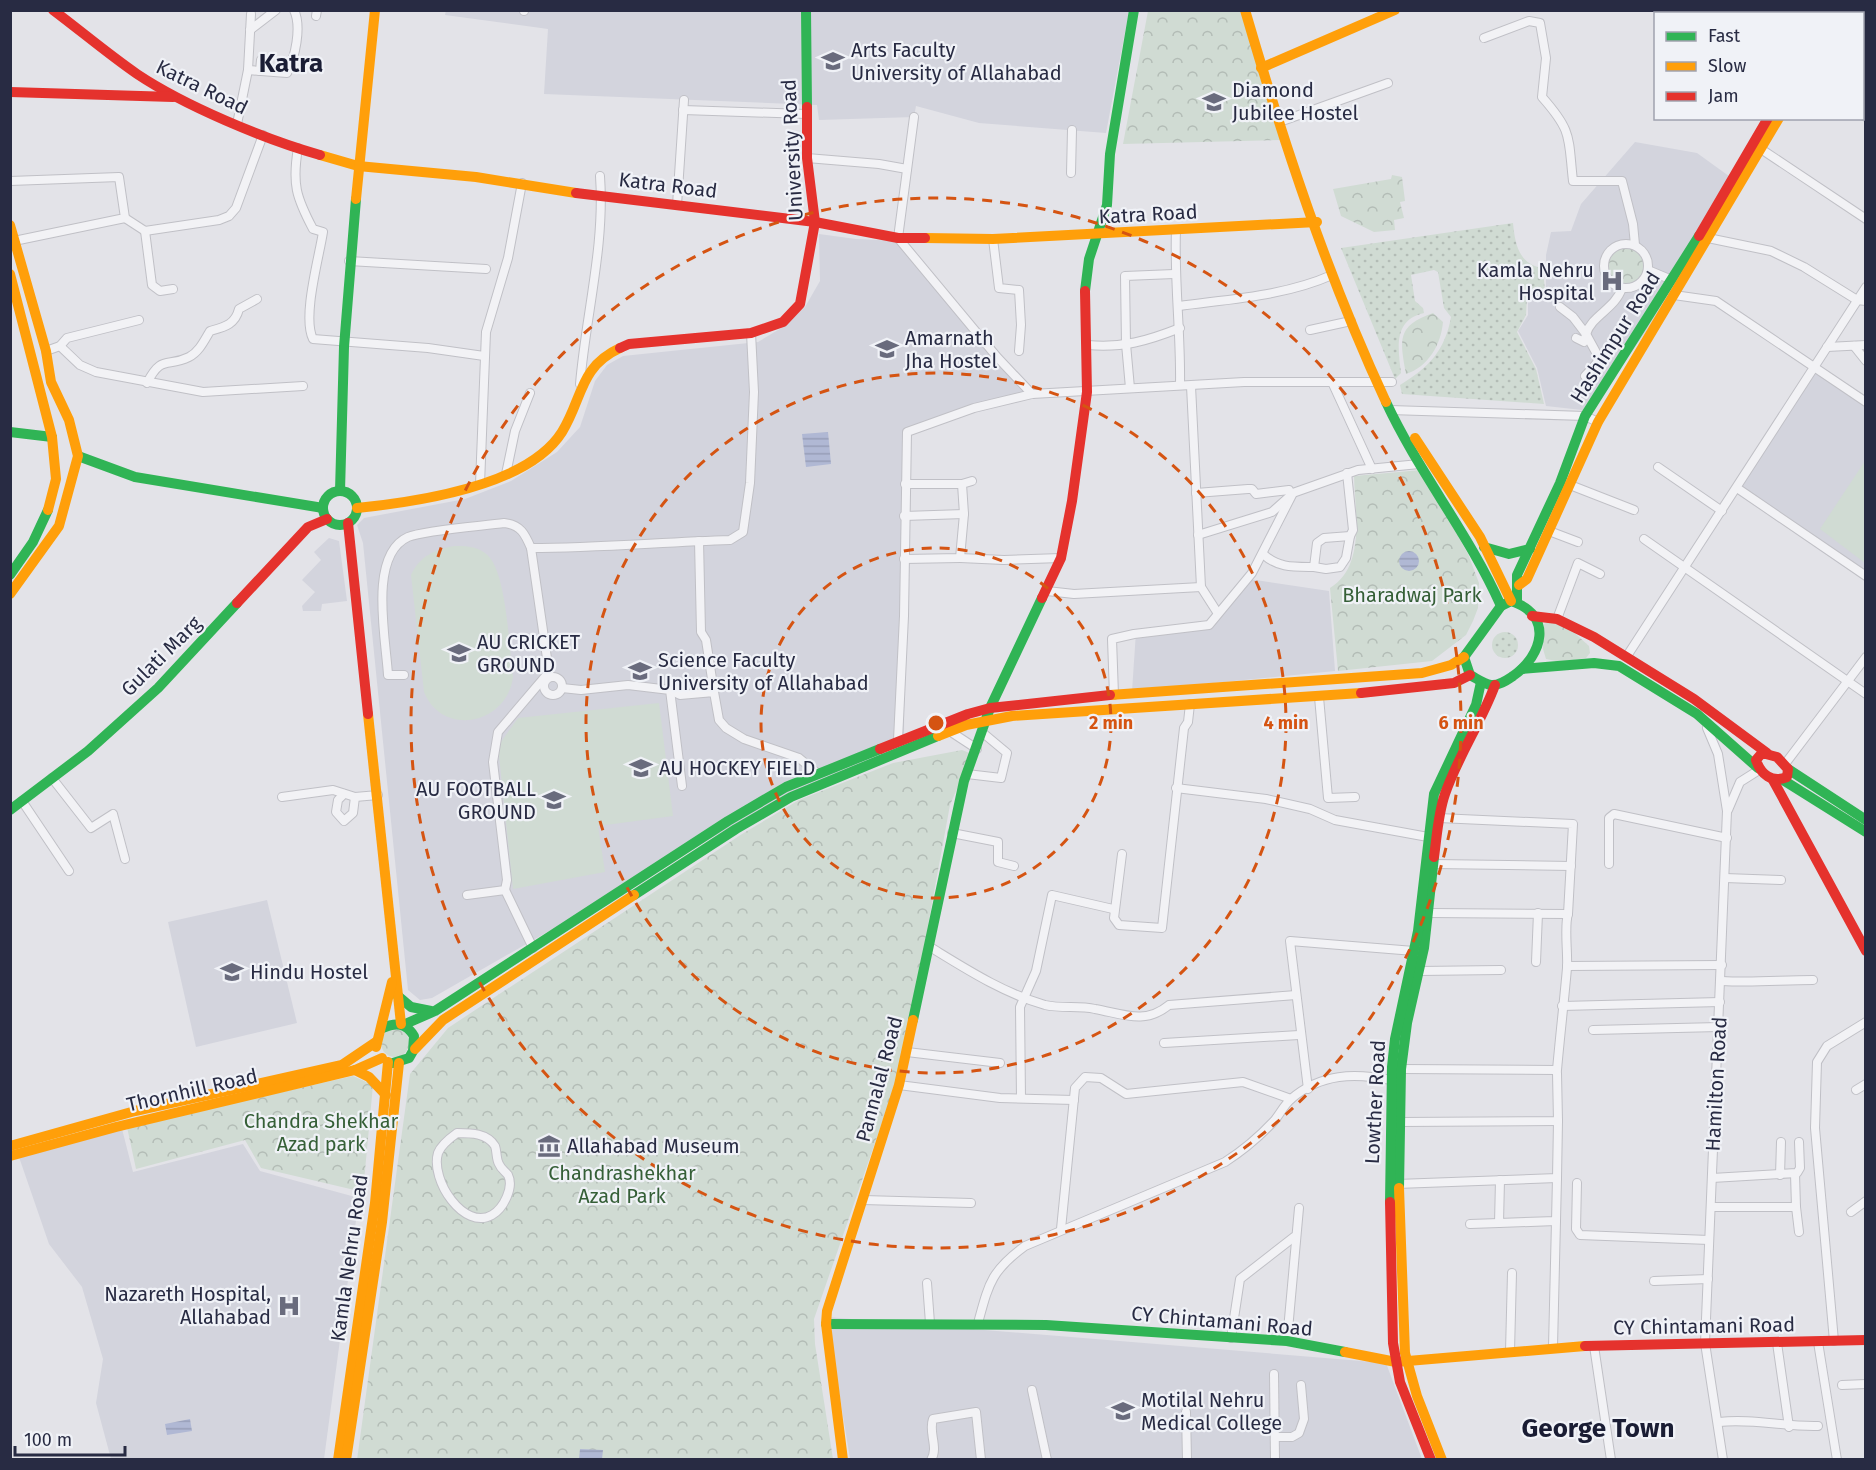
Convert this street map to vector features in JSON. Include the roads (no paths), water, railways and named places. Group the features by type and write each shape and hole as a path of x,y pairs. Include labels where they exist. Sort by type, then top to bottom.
{"main road":[{"name":"Katra Road","path":"53,10 137,74 177,97 263,135 358,166 522,183 815,222 898,238 993,239 1314,222"},
{"path":"340,491 343,343 358,166 367,113 375,10"},
{"name":"University Road","path":"357,508 480,484 506,474 549,449 561,434 580,386 596,361 630,344 751,333 783,322 800,304 815,222 807,158 806,10"},
{"name":"Pannalal Road","path":"843,1460 826,1324 827,1311 899,1085 930,947 958,799 990,708 1047,591 1060,558 1072,501 1087,392 1088,345 1085,294 1095,234 1107,205 1110,154 1134,10"},
{"path":"1245,10 1284,120 1314,222 1394,410 1419,464 1510,603"},
{"path":"1252,10 1265,67 1332,275 1351,321 1384,383"},
{"path":"1265,67 1395,10"},
{"path":"10,92 177,97"},
{"name":"Hashimpur Road","path":"1510,603 1519,585 1517,575 1560,483 1585,416 1755,152 1767,120"},
{"path":"1519,585 1527,579 1598,422 1708,238 1773,120"},
{"path":"1755,152 1778,120"},
{"path":"10,225 46,351 51,381 71,429 77,460 59,526 10,594"},
{"path":"10,575 49,512 56,476 51,432 11,275"},
{"path":"1394,410 1485,547 1504,582 1510,603"},
{"path":"10,432 51,432 65,423 71,429"},
{"path":"54,466 61,472 77,460"},
{"path":"77,460 135,477 325,513 336,525 348,523 354,517 357,508 352,496 340,491 328,496 325,513"},
{"name":"Gulati Marg","path":"10,810 88,751 158,688 308,527 325,513"},
{"path":"348,523 378,795 394,970 402,1025 413,1034 415,1049"},
{"path":"1485,547 1509,554 1530,549"},
{"path":"1464,657 1470,675 1481,682 1495,685 1522,669 1534,658 1541,642 1541,634 1524,604 1510,603"},
{"path":"394,970 383,1028 376,1042 390,1061 409,1058 444,1020 736,829 791,797 990,708 1114,694 1422,673 1451,665 1464,657 1510,603"},
{"path":"1532,616 1557,619 1627,656 1694,699 1767,753 1782,773 1866,951"},
{"path":"1522,669 1594,663 1619,666 1697,714 1759,769 1782,773 1866,820"},
{"path":"383,1028 391,1024 402,1025 435,1011 728,821 786,787 898,740 946,727 987,720 1319,697 1441,685 1470,675"},
{"name":"Lowther Road","path":"1395,1184 1391,1080 1395,1039 1414,951 1436,787 1476,705 1481,682"},
{"name":"Lowther Road","path":"1431,1460 1407,1401 1392,1324 1395,1184 1401,1069 1429,913 1439,818 1449,781 1483,717 1495,685"},
{"path":"1759,769 1758,756 1767,753"},
{"path":"1782,773 1866,832"},
{"path":"398,996 420,1011 435,1011"},
{"name":"Thornhill Road","path":"10,1146 135,1111 342,1065 376,1042"},
{"name":"Thornhill Road","path":"10,1156 116,1127 390,1061"},
{"name":"Kamla Nehru Road","path":"338,1460 375,1203 390,1061"},
{"name":"Kamla Nehru Road","path":"346,1460 382,1222 390,1061"},
{"path":"355,1070 369,1077 386,1095"},
{"name":"CY Chintamani Road","path":"826,1324 978,1323 1287,1341 1401,1362 1553,1347 1866,1340"},
{"name":"Lowther Road","path":"1401,1362 1442,1460"}],"street":[{"path":"250,30 276,10"},
{"path":"248,70 287,73 296,35 297,16 294,10"},
{"path":"237,124 248,70 251,15"},
{"path":"1485,38 1529,21 1540,23 1546,58 1542,97 1563,121 1568,131 1573,181 1622,181 1633,224 1635,245 1646,256 1648,270 1641,283 1634,287 1622,288 1607,279 1604,272 1605,257 1615,246 1635,245"},
{"path":"260,71 261,60"},
{"path":"1284,120 1388,83"},
{"path":"677,205 684,100"},
{"path":"683,110 807,114"},
{"path":"914,117 898,238 997,357 1032,394"},
{"path":"1071,173 1072,130"},
{"path":"14,241 125,218 145,231 183,228 229,216 236,208 263,135"},
{"path":"298,148 293,178 301,207 313,230 323,232 311,299 310,333 314,339 428,348 484,356"},
{"path":"1755,152 1866,219"},
{"path":"807,158 879,164 907,169"},
{"path":"580,386 585,331 598,265 600,176"},
{"path":"10,181 119,177 125,218"},
{"path":"480,484 486,332 508,258 522,183"},
{"path":"1176,230 1174,274 1179,306 1180,385"},
{"path":"145,231 152,285 160,291 173,289"},
{"path":"1708,238 1771,251 1804,267 1861,301"},
{"path":"993,239 999,288 1019,290 1021,324 1019,351"},
{"path":"349,261 486,269"},
{"path":"1648,270 1672,280"},
{"path":"1130,388 1126,344 1125,276 1174,274"},
{"path":"1179,306 1262,294 1317,282 1332,275"},
{"path":"1627,656 1815,366 1861,301 1866,287"},
{"path":"1576,338 1584,342 1589,325 1619,298 1622,288"},
{"path":"1674,295 1716,301 1866,402"},
{"path":"147,383 154,368 168,361 188,358 200,348 210,332 230,325 237,318 239,309 257,299"},
{"path":"1560,307 1573,317 1598,356 1597,363 1585,376"},
{"path":"10,317 23,318"},
{"path":"46,351 60,346 67,338 75,335 139,320"},
{"path":"1310,330 1351,321"},
{"path":"1088,345 1144,343 1180,328"},
{"path":"531,548 583,548 667,541 734,539 744,527 750,483 754,392 751,333"},
{"path":"1827,348 1866,345"},
{"path":"60,346 80,365 96,372 147,383 203,392 303,386"},
{"path":"1854,346 1866,361"},
{"path":"898,740 907,432 974,408 1032,394 1244,382 1384,383"},
{"path":"1332,382 1372,469"},
{"path":"1191,386 1201,587 1217,612"},
{"path":"506,474 515,431 530,393"},
{"path":"1394,410 1585,416 1598,422"},
{"path":"1198,535 1272,512 1291,494 1347,473 1419,464"},
{"path":"1658,467 1722,511"},
{"path":"1263,554 1273,563 1287,567 1326,569 1340,567 1346,558 1353,530 1347,473"},
{"path":"905,483 962,484 972,481"},
{"path":"960,558 964,514 962,484"},
{"path":"1570,485 1634,510"},
{"path":"1737,488 1866,576"},
{"path":"1196,493 1248,489 1256,494 1288,490 1291,494"},
{"path":"1114,694 1112,639 1134,634 1209,625 1217,612 1252,573 1291,494"},
{"path":"904,516 964,514"},
{"path":"404,675 388,675 382,576 391,552 410,536 504,524 513,525 524,531 531,548 549,672 498,732 493,762 507,880 505,890 533,948"},
{"path":"1549,531 1578,542"},
{"path":"1314,567 1317,543 1324,538 1350,536"},
{"path":"1644,539 1847,683 1866,694"},
{"path":"699,541 701,632 706,640 719,720 726,728 762,746 800,758 817,773"},
{"path":"903,559 1060,558"},
{"path":"1557,619 1578,563 1600,574"},
{"path":"1047,591 1074,594 1201,587"},
{"path":"1782,773 1866,657"},
{"path":"562,688 581,690 628,685 670,690 680,695 714,692"},
{"path":"670,690 682,786"},
{"path":"1319,697 1328,798 1355,797"},
{"path":"1122,854 1113,909 1114,918 1119,926 1162,928 1176,788 1184,728 1188,722 1190,705"},
{"name":"Hamilton Road","path":"1697,714 1710,731 1718,754 1727,811 1722,981 1705,1343 1719,1422 1723,1460"},
{"path":"946,727 977,749"},
{"path":"967,774 1001,778 1007,753 983,733"},
{"path":"1727,811 1740,782 1759,769"},
{"path":"52,778 91,828 113,814 125,859"},
{"path":"1176,788 1266,799 1310,809 1335,820 1428,837"},
{"path":"282,797 333,790 355,797 378,795"},
{"path":"344,794 338,800 336,812 344,821 353,813 355,797"},
{"path":"22,801 69,871"},
{"path":"1609,864 1610,818 1614,814 1727,838"},
{"path":"1401,1069 1557,1070 1567,966 1568,935 1565,923 1568,914 1573,824 1439,818"},
{"path":"952,833 998,842 998,862 1014,866"},
{"path":"1434,864 1571,867"},
{"path":"1725,878 1781,880"},
{"path":"467,895 505,890"},
{"path":"1021,1098 1020,1007 1036,971 1052,895 1113,909"},
{"path":"1429,913 1568,914"},
{"path":"1536,962 1538,913"},
{"path":"1308,1089 1299,1035 1290,941 1414,951"},
{"path":"930,947 989,982 1024,998 1047,1005 1093,1008 1147,1018 1169,1005 1296,995"},
{"path":"1567,966 1722,965"},
{"path":"1419,970 1501,970"},
{"path":"1722,981 1764,984 1785,980 1813,981"},
{"path":"1562,1006 1720,1002"},
{"path":"1834,1341 1815,1128 1817,1062 1827,1046 1866,1023"},
{"path":"1593,1030 1719,1028"},
{"path":"1164,1043 1299,1035"},
{"path":"907,1052 999,1063"},
{"path":"1553,1347 1557,1073"},
{"path":"978,1323 989,1283 1003,1263 1025,1246 1225,1162 1247,1148 1290,1099 1308,1089 1333,1078 1360,1074 1391,1080"},
{"path":"1061,1229 1075,1088 1085,1077 1101,1078 1126,1094 1243,1082 1290,1099"},
{"path":"1856,1090 1866,1084"},
{"path":"899,1085 1021,1098 1074,1100"},
{"path":"1399,1122 1558,1121"},
{"path":"457,1133 468,1133 482,1135 495,1147 498,1164 510,1181 502,1207 492,1216 481,1218 454,1206 438,1178 438,1153 457,1133"},
{"path":"1780,1175 1781,1142"},
{"path":"1799,1142 1800,1168 1795,1174 1799,1232"},
{"path":"1712,1178 1795,1174"},
{"path":"1395,1184 1557,1178"},
{"path":"1499,1223 1500,1180"},
{"path":"1577,1183 1576,1229 1580,1235 1709,1240"},
{"path":"863,1200 971,1203"},
{"path":"1851,1212 1866,1202"},
{"path":"1711,1207 1796,1207"},
{"path":"1287,1341 1294,1237 1299,1208"},
{"path":"1470,1224 1556,1221"},
{"path":"1232,1338 1240,1279 1294,1237"},
{"path":"1510,1352 1512,1273"},
{"path":"1654,1281 1708,1279"},
{"path":"927,1283 930,1323"},
{"path":"1818,1342 1836,1460"},
{"path":"1777,1343 1789,1427"},
{"path":"1594,1346 1611,1460"},
{"path":"1274,1374 1275,1460"},
{"path":"1842,1385 1866,1384"},
{"path":"1275,1437 1292,1437 1299,1433 1305,1419 1301,1385"},
{"path":"1032,1390 1047,1460"},
{"path":"931,1460 935,1452 931,1424 933,1419 976,1412 981,1460"},
{"path":"1186,1412 1187,1460"},
{"path":"1719,1422 1756,1420 1789,1427 1818,1426"}],"water":[{"path":"828,432 831,464 806,467 802,434"},
{"path":"1405,551 1413,551 1419,557 1419,565 1413,571 1405,571 1399,565 1399,557"},
{"path":"190,1419 192,1431 167,1435 165,1424"},
{"path":"580,1449 603,1450 602,1459 579,1459"}],"place":[{"name":"Arts Faculty University of Allahabad","path":"833,61"},
{"name":"Diamond Jubilee Hostel","path":"1214,102"},
{"name":"Kamla Nehru Hospital","path":"1612,281"},
{"name":"Amarnath Jha Hostel","path":"887,349"},
{"name":"AU CRICKET GROUND","path":"459,653"},
{"name":"Science Faculty University of Allahabad","path":"640,671"},
{"name":"AU HOCKEY FIELD","path":"641,768"},
{"name":"AU FOOTBALL GROUND","path":"554,800"},
{"name":"Hindu Hostel","path":"232,972"},
{"name":"Allahabad Museum","path":"549,1146"},
{"name":"Nazareth Hospital, Allahabad","path":"289,1306"},
{"name":"Motilal Nehru Medical College","path":"1123,1411"}],"district":[{"name":"Katra","path":"291,63"},
{"name":"George Town","path":"1598,1428"}],"park label":[{"name":"Bharadwaj Park","path":"1412,595"},
{"name":"Chandra Shekhar Azad park","path":"321,1132"},
{"name":"Chandrashekhar Azad Park","path":"622,1184"}]}
